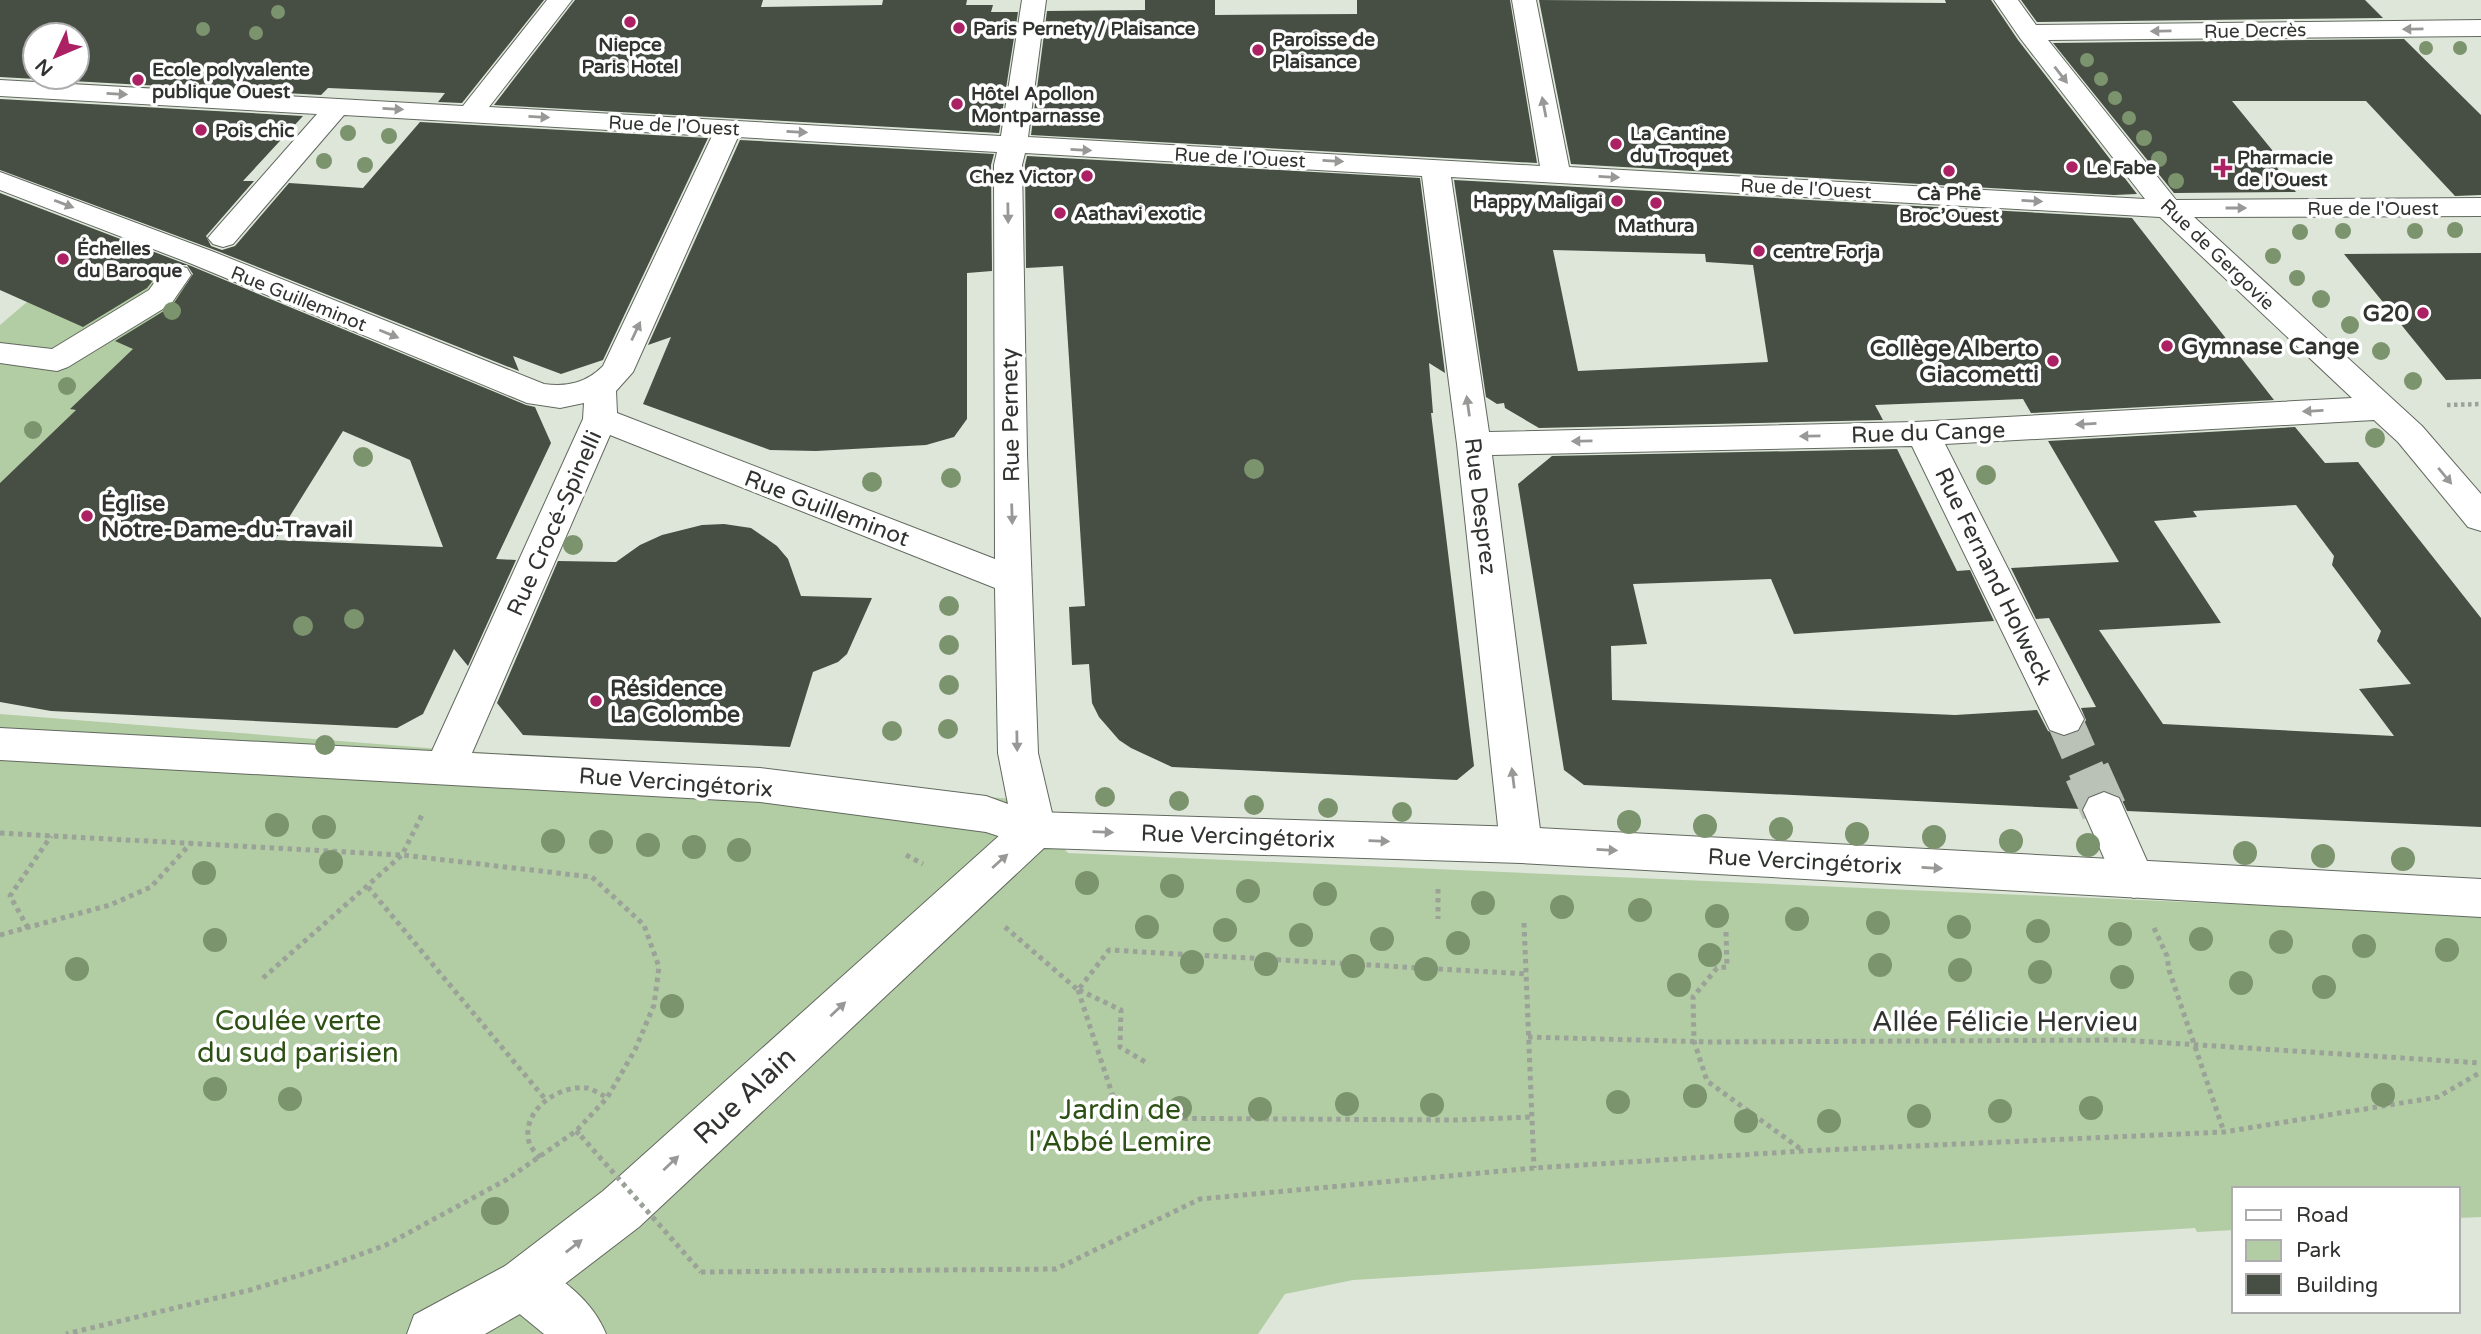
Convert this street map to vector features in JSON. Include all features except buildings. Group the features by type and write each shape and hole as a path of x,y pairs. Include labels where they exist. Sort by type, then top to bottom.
{"street":[{"path":"471,113 560,0"},
{"name":"Rue Pernety","path":"1034,0 1008,165 1018,753 1035,830"},
{"path":"1524,0 1556,174"},
{"name":"Rue de Gergovie","path":"2006,0 2168,209 2410,434 2481,518"},
{"name":"Rue Decrès","path":"2029,33 2481,28"},
{"name":"Rue de l'Ouest","path":"0,88 2168,209 2481,207"},
{"path":"223,239 338,106"},
{"name":"Rue Crocé-Spinelli","path":"445,768 600,403 617,372 729,128"},
{"name":"Rue Desprez","path":"1435,166 1474,444 1521,845"},
{"name":"Rue Guilleminot","path":"0,180 203,258 539,395 600,403 1014,582"},
{"path":"0,353 57,360 160,296 176,275"},
{"name":"Rue du Cange","path":"1474,444 1923,433 2381,408"},
{"name":"Rue Fernand Holweck","path":"1923,433 2064,719"},
{"name":"Rue Vercingétorix","path":"0,744 760,785 986,814 1035,830 1521,845 2481,898"},
{"path":"2104,810 2134,879"},
{"name":"Rue Alain","path":"433,1334 523,1284 621,1209 1035,830"},
{"path":"523,1284 556,1309 580,1334"}],"path":[{"path":"2446,405 2481,404"},
{"path":"263,978 402,855 445,768"},
{"path":"0,833 402,855 592,877 643,925 659,967 654,1005 635,1050 607,1098 578,1133 506,1180 386,1245 323,1268 250,1290 66,1334"},
{"path":"29,929 10,896 51,835"},
{"path":"0,934 29,929 110,905 151,887 193,842"},
{"path":"2134,879 2167,956 2193,1045 2224,1132"},
{"path":"368,887 546,1100"},
{"path":"1524,923 1534,1168"},
{"path":"1004,926 1078,990 1121,1010 1120,1047 1147,1063"},
{"path":"1726,932 1727,967 1717,968 1693,998 1694,1041 1707,1081 1803,1150"},
{"path":"1078,990 1109,950 1526,974"},
{"path":"1078,990 1120,1118 1532,1118"},
{"name":"Allée Félicie Hervieu","path":"1528,1037 1694,1041 2122,1040 2481,1063"},
{"path":"578,1133 701,1272 1056,1269 1200,1199 1534,1168 1803,1150 2224,1132 2438,1097 2481,1072"},
{"path":"540,1158 532,1152 528,1131 537,1109 546,1100 573,1086 587,1085 607,1098"}],"green space":[{"path":"154,271 225,300 71,409 76,410 0,483 0,325 27,302"},
{"name":"Coulée verte du sud parisien","path":"0,714 757,774 1021,800 1068,853 2481,915 2481,1217 2460,1218 2460,1187 2232,1187 2232,1230 2197,1232 2195,1228 1353,1280 1285,1294 1258,1334 0,1334"}],"tunnel":[{"path":"2064,719 2088,774"},
{"path":"2087,772 2104,810"}],"place":[{"name":"Niepce Paris Hotel","path":"630,22"},
{"name":"Paris Pernety / Plaisance","path":"959,28"},
{"name":"Paroisse de Plaisance","path":"1258,50"},
{"name":"Ecole polyvalente publique Ouest","path":"138,80"},
{"name":"Hôtel Apollon Montparnasse","path":"957,104"},
{"name":"Pois chic","path":"201,130"},
{"name":"La Cantine du Troquet","path":"1616,144"},
{"name":"Le Fabe","path":"2072,167"},
{"name":"Pharmacie de l'Ouest","path":"2223,168"},
{"name":"Cà Phē Broc’Ouest","path":"1949,171"},
{"name":"Chez Victor","path":"1087,176"},
{"name":"Happy Maligai","path":"1617,201"},
{"name":"Mathura","path":"1656,203"},
{"name":"Aathavi exotic","path":"1060,213"},
{"name":"centre Forja","path":"1759,251"},
{"name":"Échelles du Baroque","path":"63,259"},
{"name":"G20","path":"2423,313"},
{"name":"Gymnase Cange","path":"2167,346"},
{"name":"Collège Alberto Giacometti","path":"2053,361"},
{"name":"Église Notre-Dame-du-Travail","path":"87,516"},
{"name":"Résidence La Colombe","path":"596,701"}],"park label":[{"name":"Jardin de l'Abbé Lemire","path":"1120,1125"}]}
